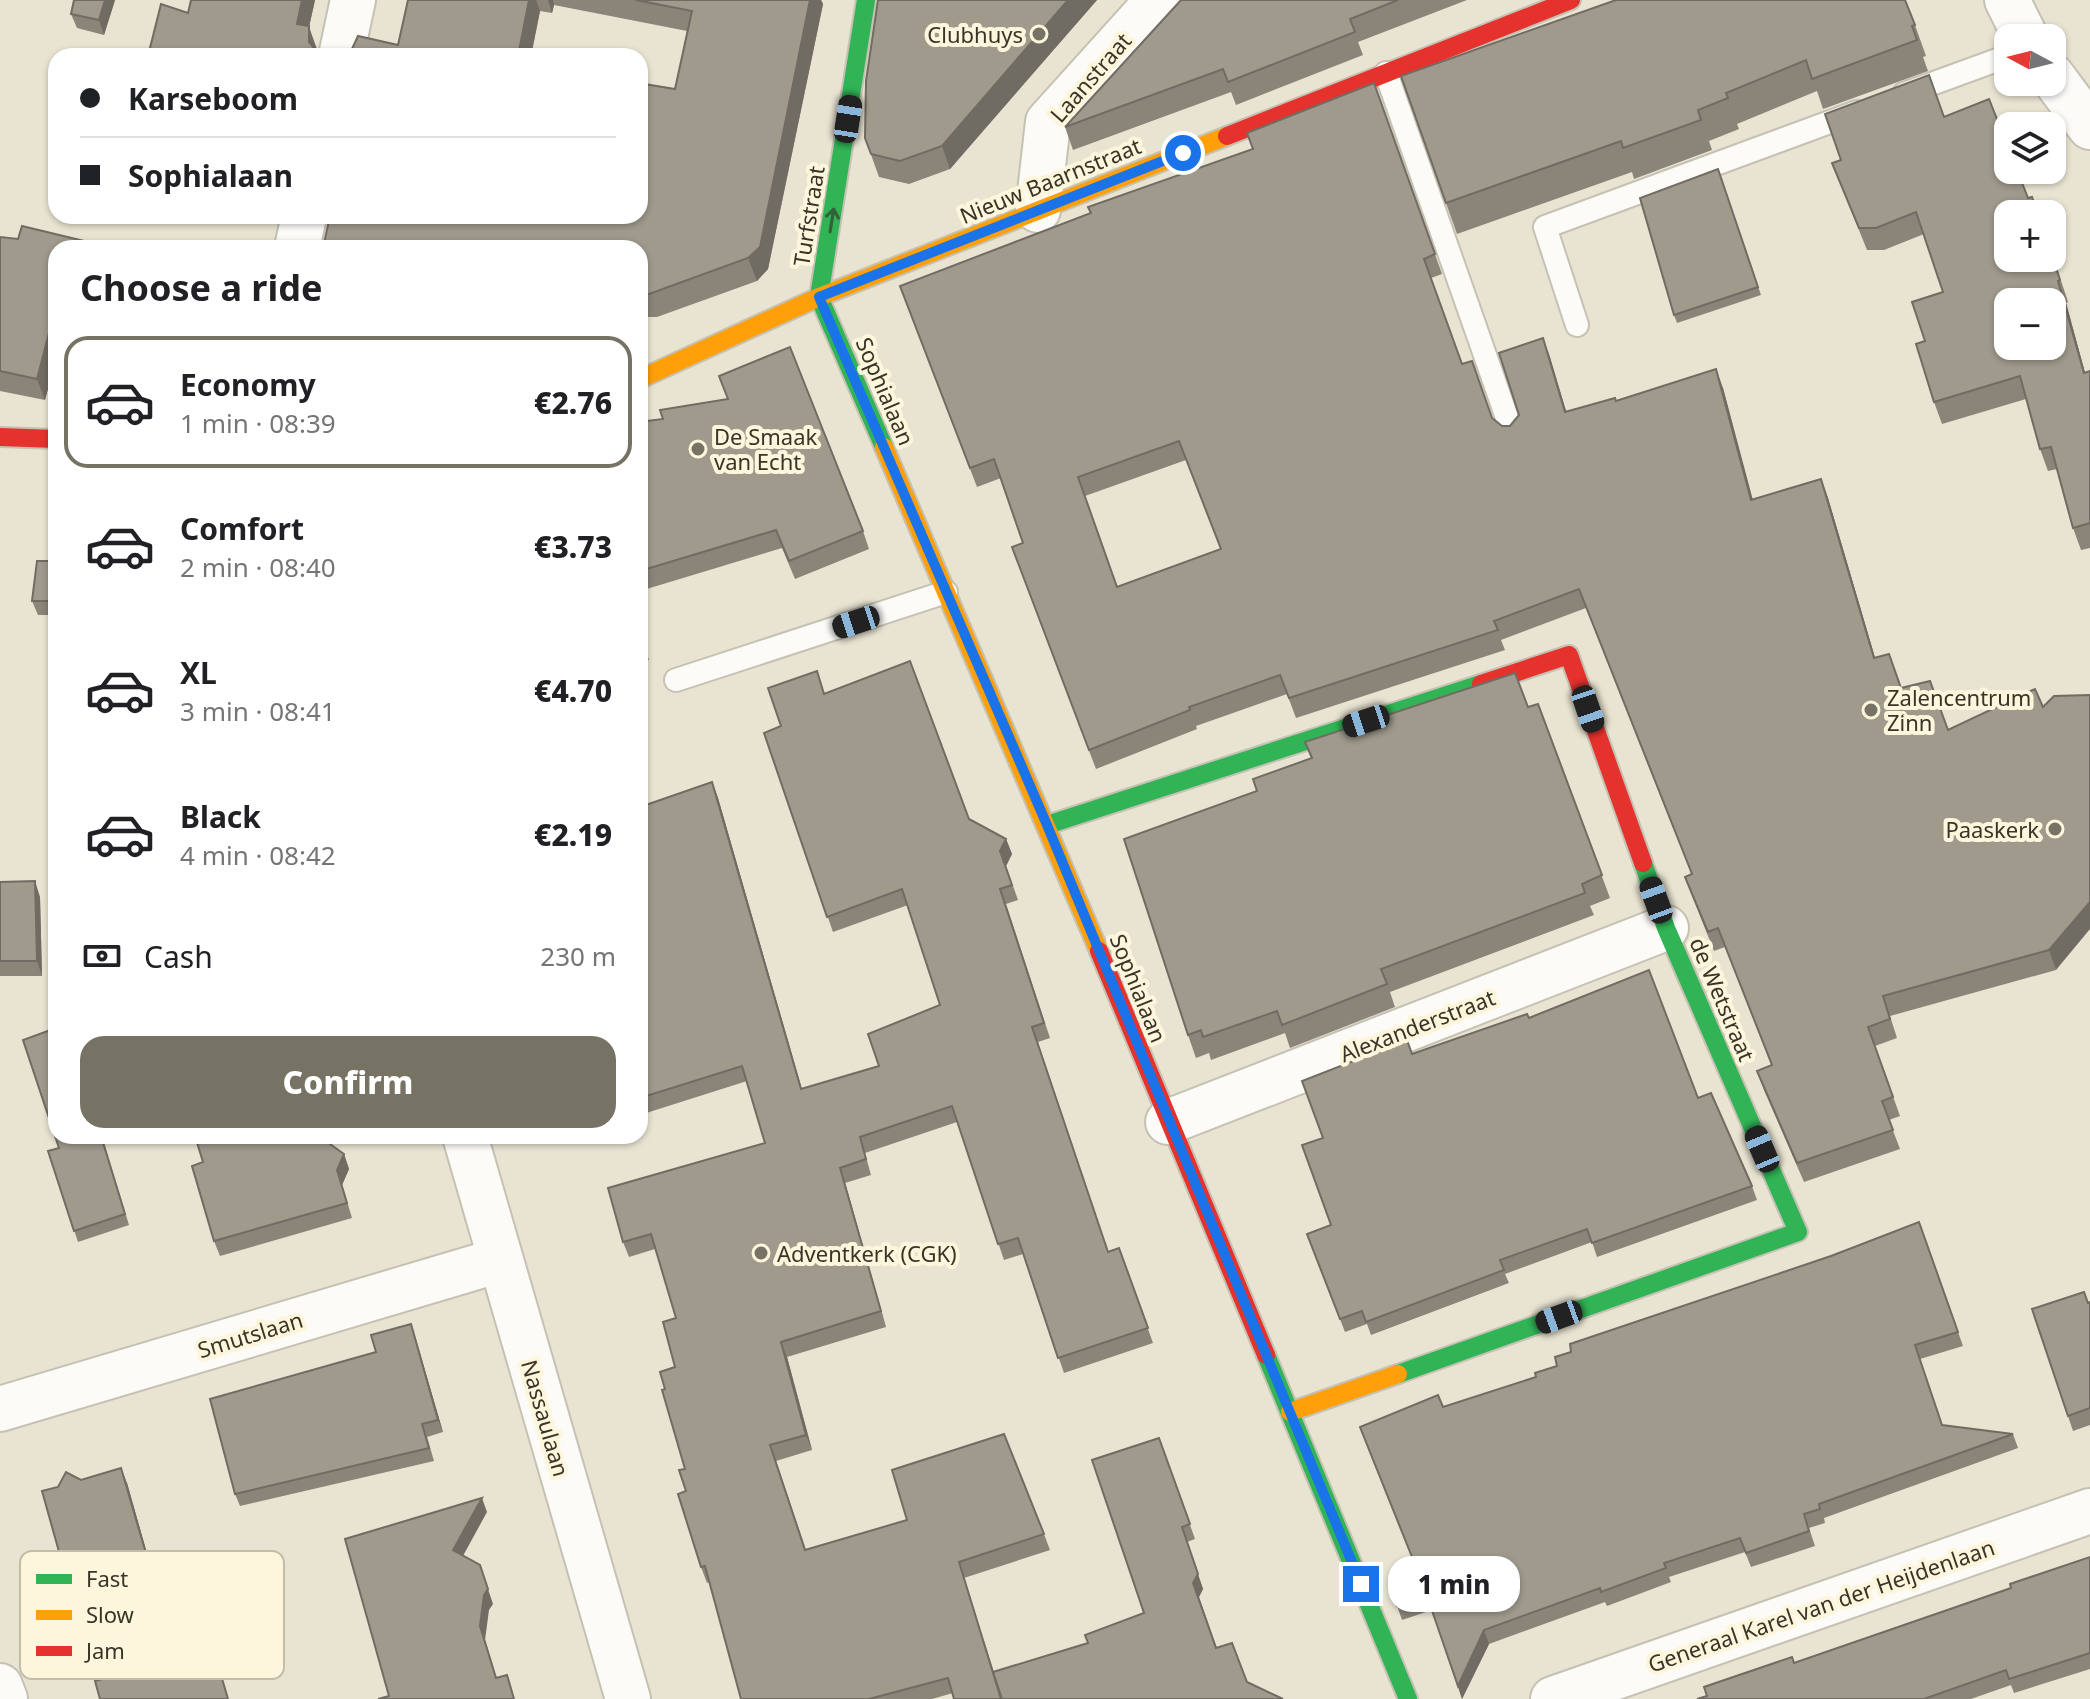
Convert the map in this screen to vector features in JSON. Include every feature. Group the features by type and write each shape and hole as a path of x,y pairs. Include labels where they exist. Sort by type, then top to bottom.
{"street":[{"path":"343,48 353,0"},
{"name":"Turfstraat","path":"819,297 866,0"},
{"name":"Laanstraat","path":"1038,210 1048,122 1158,0"},
{"name":"Nieuw Baarnstraat","path":"648,375 819,297 1571,0"},
{"path":"2007,0 2019,24"},
{"path":"2066,95 2090,127"},
{"name":"Sophialaan","path":"819,297 1047,825 1408,1699"},
{"path":"0,437 48,439"},
{"name":"de Wetstraat","path":"1047,825 1569,655 1666,928 1798,1232 1290,1412"},
{"name":"Alexanderstraat","path":"1168,1122 1666,928"},
{"name":"Nassaulaan","path":"467,1144 628,1699"},
{"name":"Smutslaan","path":"0,1409 500,1260"},
{"name":"Generaal Karel van der Heijdenlaan","path":"1553,1699 2090,1511"},
{"path":"0,1686 5,1699"}],"lane":[{"path":"1577,325 1545,227 1994,61"},
{"path":"1386,73 1512,432"},
{"path":"676,680 946,592"}],"building":[{"path":"74,0 105,0 99,20 71,14"},
{"path":"191,0 302,0 297,24 309,26 309,42 314,48 150,48 161,4 188,13"},
{"path":"408,0 529,0 520,48 352,48 358,36 398,45"},
{"path":"636,0 810,0 760,247 748,258 648,294 648,240 325,240 328,224 648,224 648,85 675,89 692,11"},
{"path":"878,0 1068,0 942,146 900,161 871,154 865,138 866,81"},
{"path":"1181,0 1398,0 1350,19 1355,32 1228,82 1223,69 1065,127"},
{"path":"1616,0 1905,0 1917,40 1812,79 1806,60 1726,93 1728,98 1698,110 1701,120 1623,148 1621,141 1446,203 1401,76"},
{"path":"1929,75 1944,117 1989,99 1994,112 1994,184 2022,184 2028,198 2032,197 2033,200 1994,200 1994,272 2057,272 2060,280 2060,288 1994,288 1994,360 2066,360 2066,309 2084,373 2090,371 2090,523 2073,528 2051,447 2040,449 2020,376 1934,402 1916,344 1925,341 1912,302 1943,292 1916,212 1876,228 1859,228 1832,163 1841,160 1825,114"},
{"path":"1374,83 1435,254 1424,259 1462,364 1472,361 1492,418 1502,426 1510,426 1519,415 1499,353 1543,338 1565,412 1615,398 1616,401 1716,369 1751,500 1821,479 1874,658 1889,654 1901,688 1930,681 1948,730 2035,689 2043,707 2054,696 2090,695 2090,902 2049,950 1883,996 1890,1019 1868,1027 1893,1097 1882,1101 1893,1130 1797,1163 1757,1071 1772,1065 1718,928 1708,932 1685,877 1692,874 1579,589 1494,621 1498,630 1289,698 1280,675 1189,707 1190,710 1089,750 1012,547 1023,543 994,459 970,468 900,286 1091,213 1088,207 1253,149 1247,133","holes":["1179,441 1221,549 1117,587 1078,477"]},
{"path":"1718,169 1758,287 1674,315 1640,198"},
{"path":"22,226 80,240 48,240 48,337 37,379 0,371 0,237 18,239"},
{"path":"790,347 863,531 789,561 776,530 648,569 648,421 663,419 660,410 728,399 719,376"},
{"path":"37,561 48,561 48,601 32,601"},
{"path":"910,661 969,819 1006,839 1000,851 1012,885 1000,889 1044,1023 1032,1027 1108,1252 1119,1248 1148,1328 1058,1358 1018,1238 998,1244 952,1106 860,1137 866,1159 840,1168 881,1311 781,1342 806,1435 770,1445 805,1550 907,1520 892,1470 1004,1434 1044,1534 959,1562 1001,1699 954,1699 948,1678 869,1699 741,1699 705,1566 701,1567 678,1494 686,1491 679,1470 685,1469 662,1390 665,1389 660,1372 675,1367 663,1322 676,1318 651,1234 623,1242 608,1188 765,1143 742,1066 648,1095 648,804 712,782 801,1089 879,1066 868,1034 940,1005 902,889 827,917 764,733 781,726 768,688 817,671 824,694"},
{"path":"1515,673 1528,707 1538,704 1602,875 1582,884 1585,893 1381,969 1387,984 1282,1025 1277,1011 1203,1037 1201,1030 1188,1035 1124,839 1257,791 1253,779 1312,758 1305,742"},
{"path":"35,881 37,961 0,961 0,882"},
{"path":"1649,970 1698,1098 1711,1093 1752,1186 1592,1243 1587,1229 1500,1260 1504,1270 1366,1322 1362,1311 1340,1319 1307,1234 1331,1225 1302,1145 1323,1138 1302,1081 1407,1040 1412,1054 1527,1014 1529,1018"},
{"path":"48,1031 48,1115 23,1040"},
{"path":"58,1144 103,1144 125,1214 74,1231 48,1151 59,1148"},
{"path":"197,1144 330,1144 344,1154 337,1170 347,1203 214,1241 192,1166 203,1162"},
{"path":"1919,1222 1958,1332 1915,1345 1942,1425 2013,1434 1819,1504 1820,1509 1804,1514 1809,1531 1746,1553 1740,1538 1664,1563 1666,1568 1601,1592 1600,1588 1484,1630 1458,1686 1427,1596 1397,1606 1394,1597 1412,1557 1360,1427 1438,1395 1443,1407 1536,1377 1535,1373 1557,1366 1555,1357 1571,1352 1570,1344 1831,1256"},
{"path":"2084,1292 2090,1302 2090,1408 2068,1416 2032,1309"},
{"path":"411,1324 438,1420 422,1424 429,1448 235,1494 210,1399 376,1352 371,1335"},
{"path":"1159,1438 1190,1524 1182,1527 1198,1574 1193,1583 1216,1648 1232,1643 1247,1682 1283,1699 1002,1699 993,1672 1088,1643 1085,1635 1144,1613 1092,1460"},
{"path":"121,1468 145,1551 59,1551 42,1491 58,1487 66,1472 81,1480"},
{"path":"482,1498 453,1550 480,1565 488,1589 484,1595 480,1626 496,1678 507,1675 514,1699 378,1699 389,1696 345,1539"},
{"path":"2090,1557 2090,1653 2009,1679 2006,1670 1924,1699 1697,1699 1707,1696 1704,1687 1792,1657 1794,1663 2011,1588 2010,1584"},
{"path":"222,1679 228,1699 100,1699 95,1681"}],"traffic: fast":[{"path":"866,0 819,297 884,447"},
{"path":"1047,825 1481,684"},
{"path":"1398,1374 1798,1232 1666,928 1643,863"},
{"path":"1266,1355 1408,1699"}],"traffic: slow":[{"path":"648,375 819,297 1227,136"},
{"path":"884,447 1099,951"},
{"path":"1290,1412 1398,1374"}],"traffic: jam":[{"path":"1227,136 1571,0"},
{"path":"0,437 48,439"},
{"path":"1481,684 1569,655 1643,863"},
{"path":"1099,951 1266,1355"}],"place":[{"name":"Clubhuys","path":"1039,34"},
{"name":"De Smaak van Echt","path":"698,449"},
{"name":"Zalencentrum Zinn","path":"1871,710"},
{"name":"Paaskerk","path":"2055,829"},
{"name":"Adventkerk (CGK)","path":"761,1253"}],"route":[{"path":"1183,153 819,297 1047,825 1361,1584"}]}
